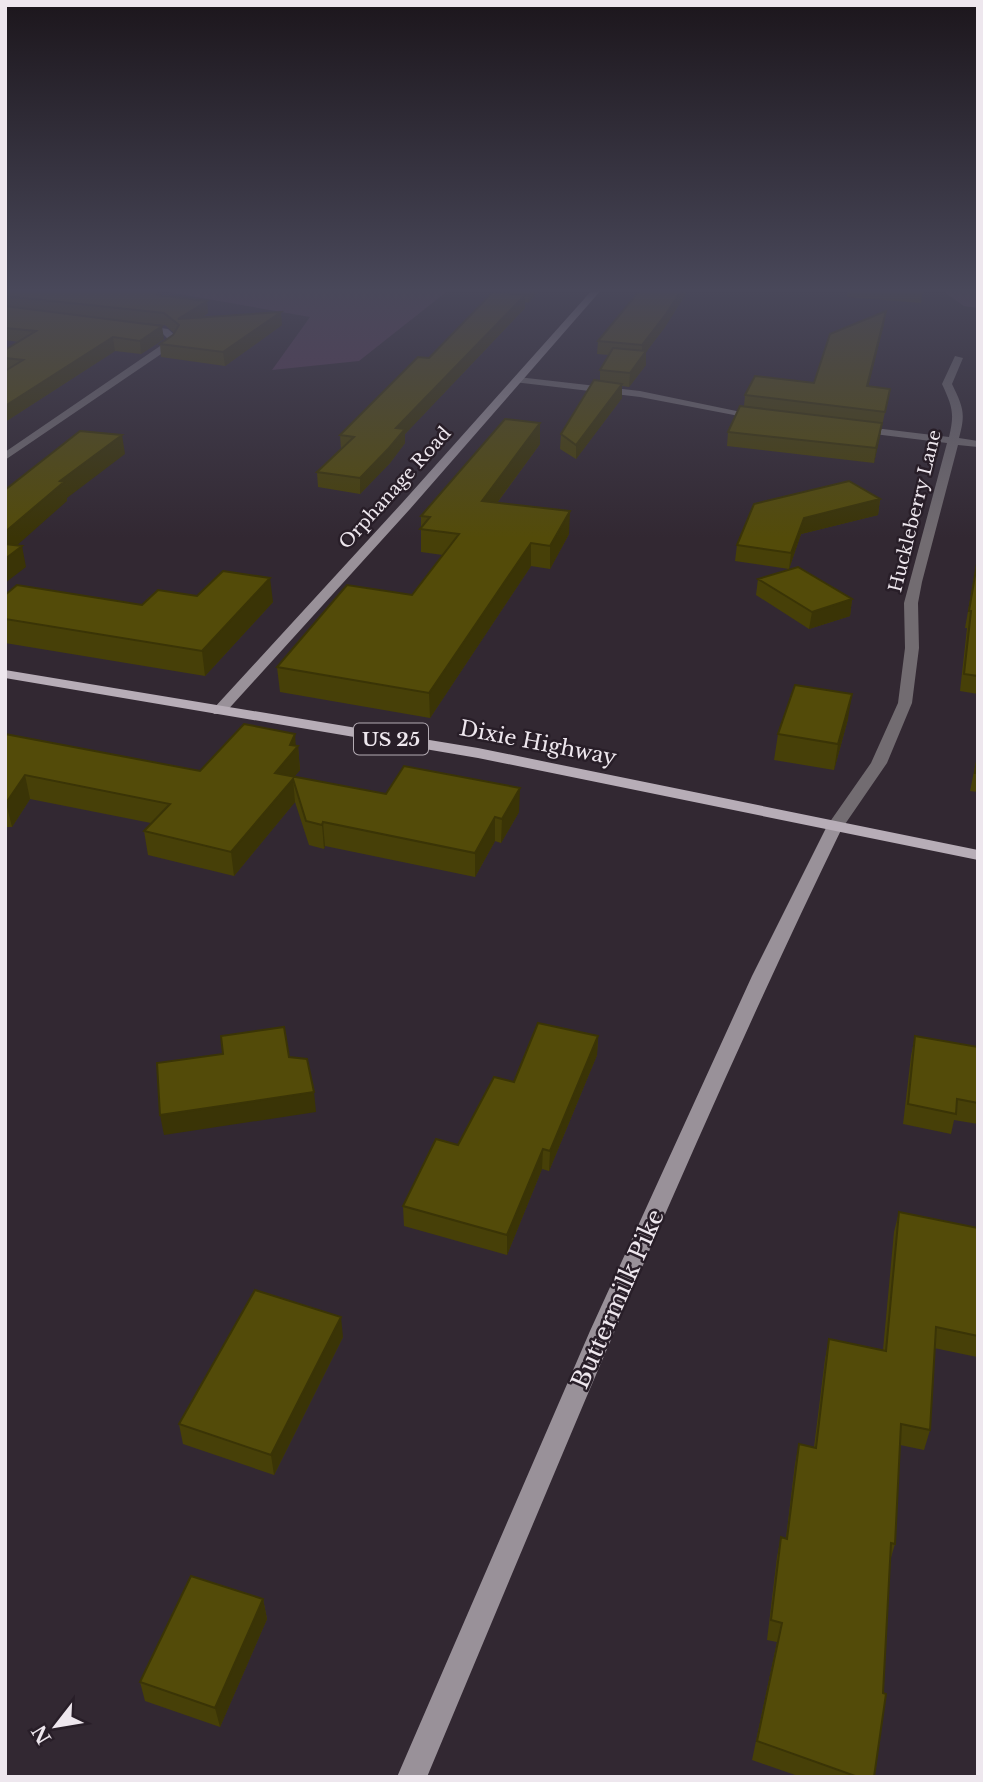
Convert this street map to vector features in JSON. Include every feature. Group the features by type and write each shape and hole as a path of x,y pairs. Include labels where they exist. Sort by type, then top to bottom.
{"main road":[{"name":"Orphanage Road","path":"219,711 525,372"},
{"name":"Dixie Highway","path":"5,674 478,753 978,855"},
{"name":"Buttermilk Pike","path":"412,1777 602,1331 761,976 835,826"}],"street":[{"path":"5,457 129,372"},
{"name":"Huckleberry Lane","path":"835,826 879,763 905,703 912,648 911,603 959,419 958,408 947,384 952,372"},
{"path":"518,380 640,394 776,419"},
{"path":"842,427 978,443"}],"building":[{"path":"5,372 58,372 5,406"},
{"path":"403,372 450,372 396,428 405,429 360,478 317,472 354,437 340,435"},
{"path":"818,372 871,372 867,386 890,389 885,412 745,395 755,376 814,383"},
{"path":"594,380 622,384 576,445 561,434"},
{"path":"740,406 882,423 876,448 728,432"},
{"path":"505,419 540,423 482,501 570,511 550,546 531,543 429,693 277,667 347,585 412,595 459,534 420,529 430,517 421,516"},
{"path":"80,431 122,435 60,481 64,482 5,532 5,490"},
{"path":"849,481 880,499 804,518 791,553 737,545 754,504"},
{"path":"5,544 22,546 5,559"},
{"path":"978,558 978,676 964,674 969,611"},
{"path":"798,567 852,599 812,612 758,579"},
{"path":"223,571 270,578 202,651 5,619 5,595 17,585 142,605 158,590 197,596"},
{"path":"795,685 852,694 838,744 778,734"},
{"path":"244,724 295,734 290,745 298,746 275,773 386,794 404,766 520,788 502,819 495,817 475,853 323,822 322,825 306,821 293,779 231,852 144,831 170,804 25,775 5,803 5,734 200,771"},
{"path":"538,1023 598,1036 550,1151 543,1149 507,1235 403,1206 436,1139 458,1145 494,1077 514,1082"},
{"path":"284,1027 289,1057 307,1059 314,1092 160,1115 157,1063 223,1054 221,1036"},
{"path":"915,1036 978,1047 978,1103 957,1099 956,1114 908,1104"},
{"path":"899,1212 978,1228 978,1336 936,1327 930,1430 901,1424 895,1544 891,1543 883,1693 886,1694 874,1777 858,1777 757,1741 782,1623 771,1620 781,1537 787,1539 799,1444 816,1448 829,1339 886,1351"},
{"path":"255,1290 341,1317 271,1455 179,1424"},
{"path":"191,1576 263,1599 215,1708 140,1682"}]}
